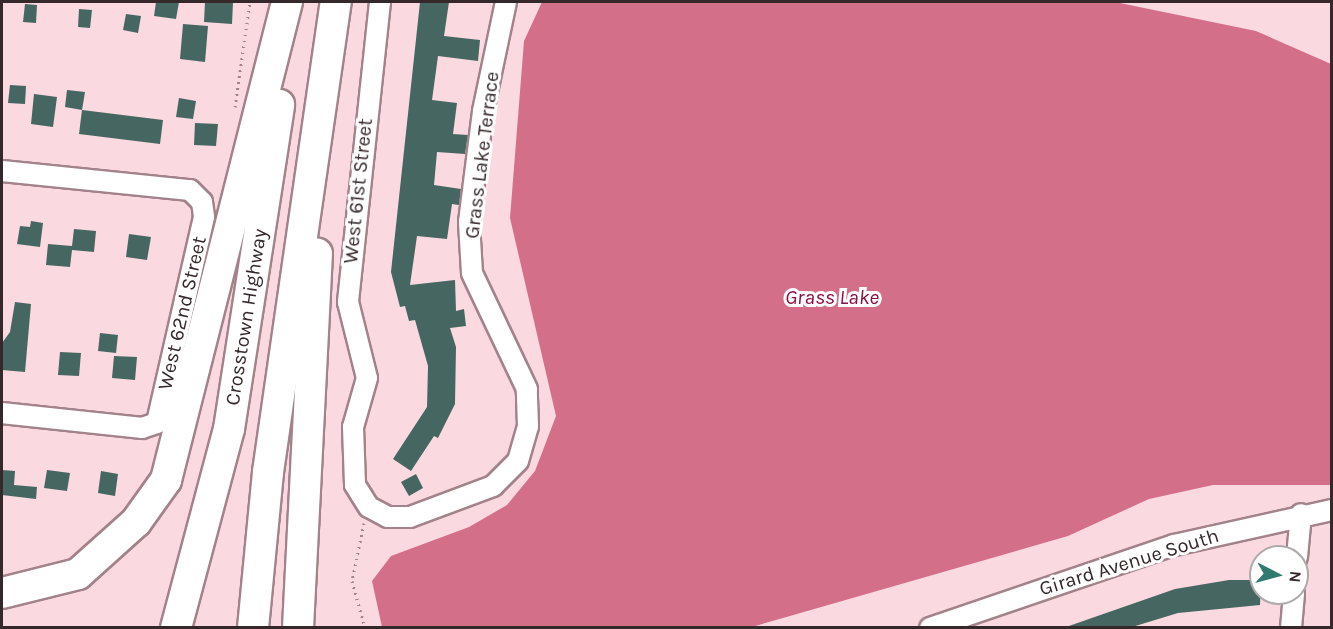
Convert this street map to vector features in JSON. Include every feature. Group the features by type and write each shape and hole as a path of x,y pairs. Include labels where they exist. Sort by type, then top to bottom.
{"highway":[{"path":"2,593 78,574 136,522 166,480 287,2"},
{"name":"Crosstown Highway","path":"176,627 228,429 295,2"},
{"path":"253,627 268,472 336,2"},
{"path":"298,627 325,75"}],"street":[{"name":"West 61st Street","path":"369,507 355,485 353,427 368,378 348,302 380,2"},
{"name":"Grass Lake Terrace","path":"369,507 388,517 410,517 494,486 518,461 528,426 528,389 472,273 469,222 483,111 506,2"},
{"name":"West 62nd Street","path":"2,171 190,190 202,202 204,217 156,423 142,428 2,413"},
{"name":"Girard Avenue South","path":"930,627 1174,545 1301,514 1332,510"},
{"path":"1298,545 1301,514"},
{"path":"1291,627 1293,605"}],"path":[{"path":"234,113 250,2"},
{"path":"365,627 352,581 369,507"}],"water":[{"name":"Grass Lake","path":"542,2 1115,2 1256,31 1331,64 1331,485 1213,485 1149,499 1068,536 752,627 382,627 372,581 391,556 469,527 507,505 535,471 556,416 510,218 524,41"}],"building":[{"path":"156,2 179,2 176,19 154,16"},
{"path":"205,2 233,2 232,24 204,22"},
{"path":"420,2 449,2 444,36 480,40 478,61 438,56 432,100 457,103 453,134 468,135 465,154 437,152 434,185 461,189 459,205 452,204 447,239 417,236 410,285 455,280 456,311 464,309 466,326 450,328 456,347 455,404 438,438 434,436 411,471 393,459 427,407 428,366 415,320 409,321 405,306 400,307 391,272"},
{"path":"25,4 37,5 36,23 23,22"},
{"path":"79,9 92,10 90,28 78,27"},
{"path":"126,14 141,16 138,33 123,30"},
{"path":"183,24 208,26 205,62 180,59"},
{"path":"10,85 26,86 25,104 8,103"},
{"path":"67,90 85,92 82,110 65,107"},
{"path":"34,94 57,97 53,127 31,124"},
{"path":"179,98 196,101 193,119 176,117"},
{"path":"82,110 163,120 160,144 79,134"},
{"path":"195,123 218,124 216,146 194,145"},
{"path":"31,221 43,223 40,247 17,244 20,226 30,227"},
{"path":"74,229 96,231 94,252 72,250 70,267 46,265 48,244 72,246"},
{"path":"129,234 151,237 147,260 126,257"},
{"path":"15,302 31,304 25,372 2,370 2,343 10,332"},
{"path":"100,333 118,335 116,353 98,351"},
{"path":"60,352 81,353 79,376 58,375"},
{"path":"114,356 137,357 135,380 112,378"},
{"path":"2,470 15,471 14,485 37,487 36,499 2,495"},
{"path":"47,470 70,473 67,491 44,488"},
{"path":"101,471 118,474 115,496 98,493"},
{"path":"416,474 423,488 409,496 401,482"},
{"path":"1229,580 1249,580 1249,605 1260,605 1178,613 1132,627 1066,627 1175,589"}]}
